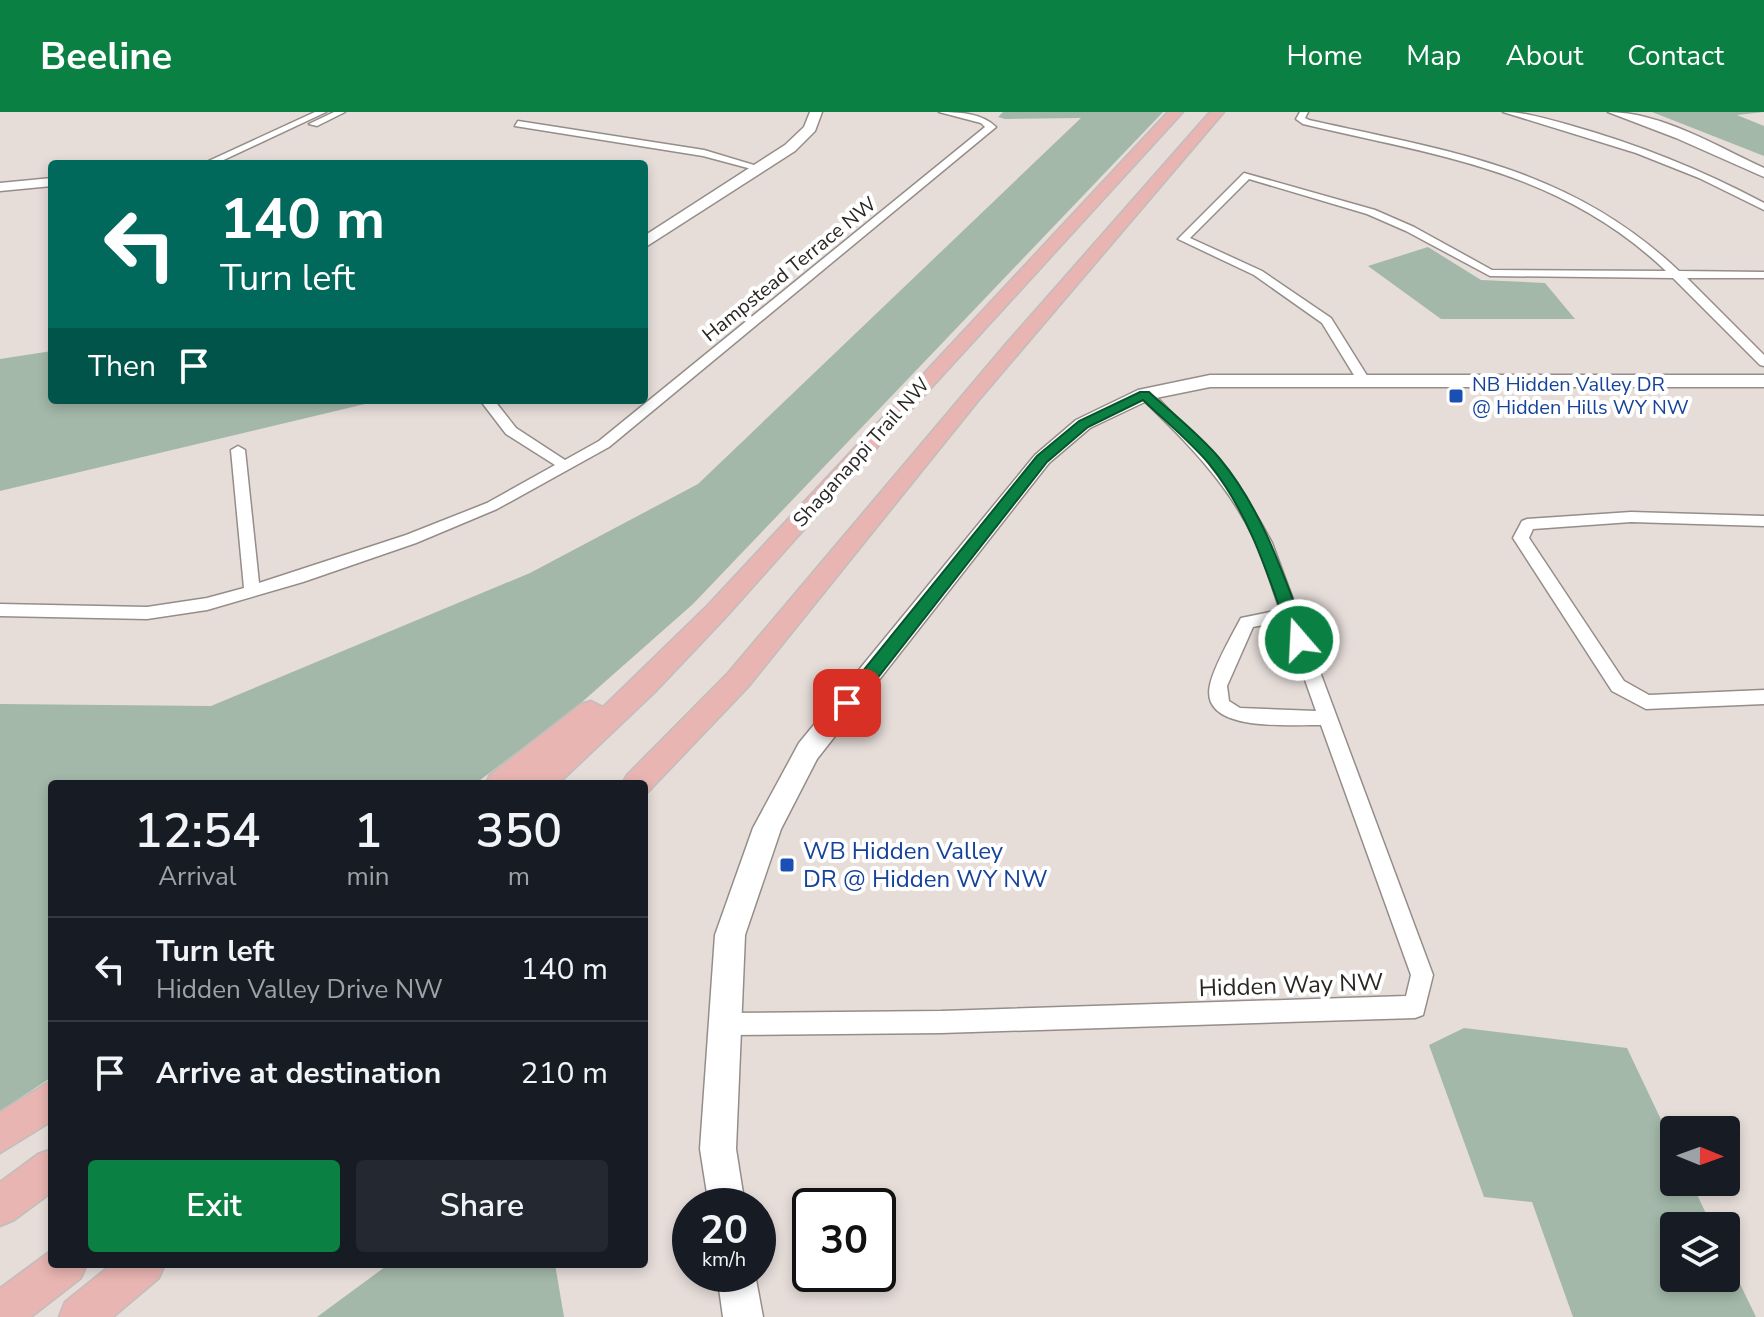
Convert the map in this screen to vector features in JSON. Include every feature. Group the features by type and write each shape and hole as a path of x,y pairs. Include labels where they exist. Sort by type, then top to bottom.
{"main road":[{"name":"Shaganappi Trail NW","path":"542,780 645,685 716,612 881,429 1176,112"},
{"name":"Shaganappi Trail NW","path":"641,780 682,743 758,659 988,375 1217,112"},
{"path":"1175,161 1191,155 1235,112"},
{"path":"505,780 716,612"},
{"path":"648,781 682,743"},
{"path":"0,1134 48,1102"},
{"path":"0,1206 48,1171"},
{"path":"0,1314 62,1268"},
{"path":"80,1317 140,1268"}],"street":[{"path":"216,160 322,112"},
{"path":"237,160 341,112"},
{"path":"648,240 790,148 810,128 816,112"},
{"name":"Hampstead Terrace NW","path":"566,466 604,444 991,127 984,121 943,112"},
{"path":"1304,112 1300,119 1306,122 1470,162 1516,176 1574,200 1631,235 1764,362"},
{"path":"1507,112 1583,131 1660,158 1764,207"},
{"path":"1614,112 1693,140 1764,173"},
{"path":"1643,112 1764,160"},
{"path":"518,124 704,153 759,168"},
{"path":"0,178 48,173"},
{"path":"1365,382 1327,321 1258,273 1183,239 1247,175 1371,212 1410,229 1490,273 1764,275"},
{"path":"0,187 48,182"},
{"path":"648,232 695,209"},
{"path":"724,1188 718,1149 730,935 767,828 808,751 1042,459 1083,424 1145,394 1210,381 1764,381"},
{"name":"Hidden Way NW","path":"725,1024 941,1022 1415,1007 1422,975 1325,718 1291,614 1244,503 1214,461 1145,394"},
{"path":"489,404 496,419 521,440 566,466"},
{"path":"238,450 252,592"},
{"path":"0,610 147,613 207,604 411,539 492,506 566,466"},
{"path":"1764,521 1631,517 1527,524 1521,538 1618,686 1646,702 1764,697"},
{"path":"1291,614 1247,622 1218,686 1220,704 1237,715 1325,718"},
{"path":"739,1292 743,1317"}],"green space":[{"path":"1003,112 1163,112 693,604 573,710 480,780 48,780 48,1080 0,1111 0,704 211,706 530,573 698,484 1081,118 998,117"},
{"path":"1652,112 1764,112 1737,115 1764,126 1764,156"},
{"path":"1428,247 1481,280 1545,283 1575,319 1441,319 1368,266"},
{"path":"48,352 48,404 365,404 0,491 0,359"},
{"path":"1464,1028 1627,1048 1660,1118 1660,1196 1698,1196 1705,1212 1660,1212 1660,1292 1740,1292 1740,1284 1756,1317 1573,1317 1532,1202 1484,1197 1429,1045"},
{"path":"384,1268 556,1268 564,1317 317,1317"}],"place":[{"name":"NB Hidden Valley DR @ Hidden Hills WY NW","path":"1456,396"},
{"name":"WB Hidden Valley DR @ Hidden WY NW","path":"787,865"}],"route":[{"path":"847,703 1042,459 1083,424 1145,394 1214,461 1244,503 1264,543 1299,640"}]}
